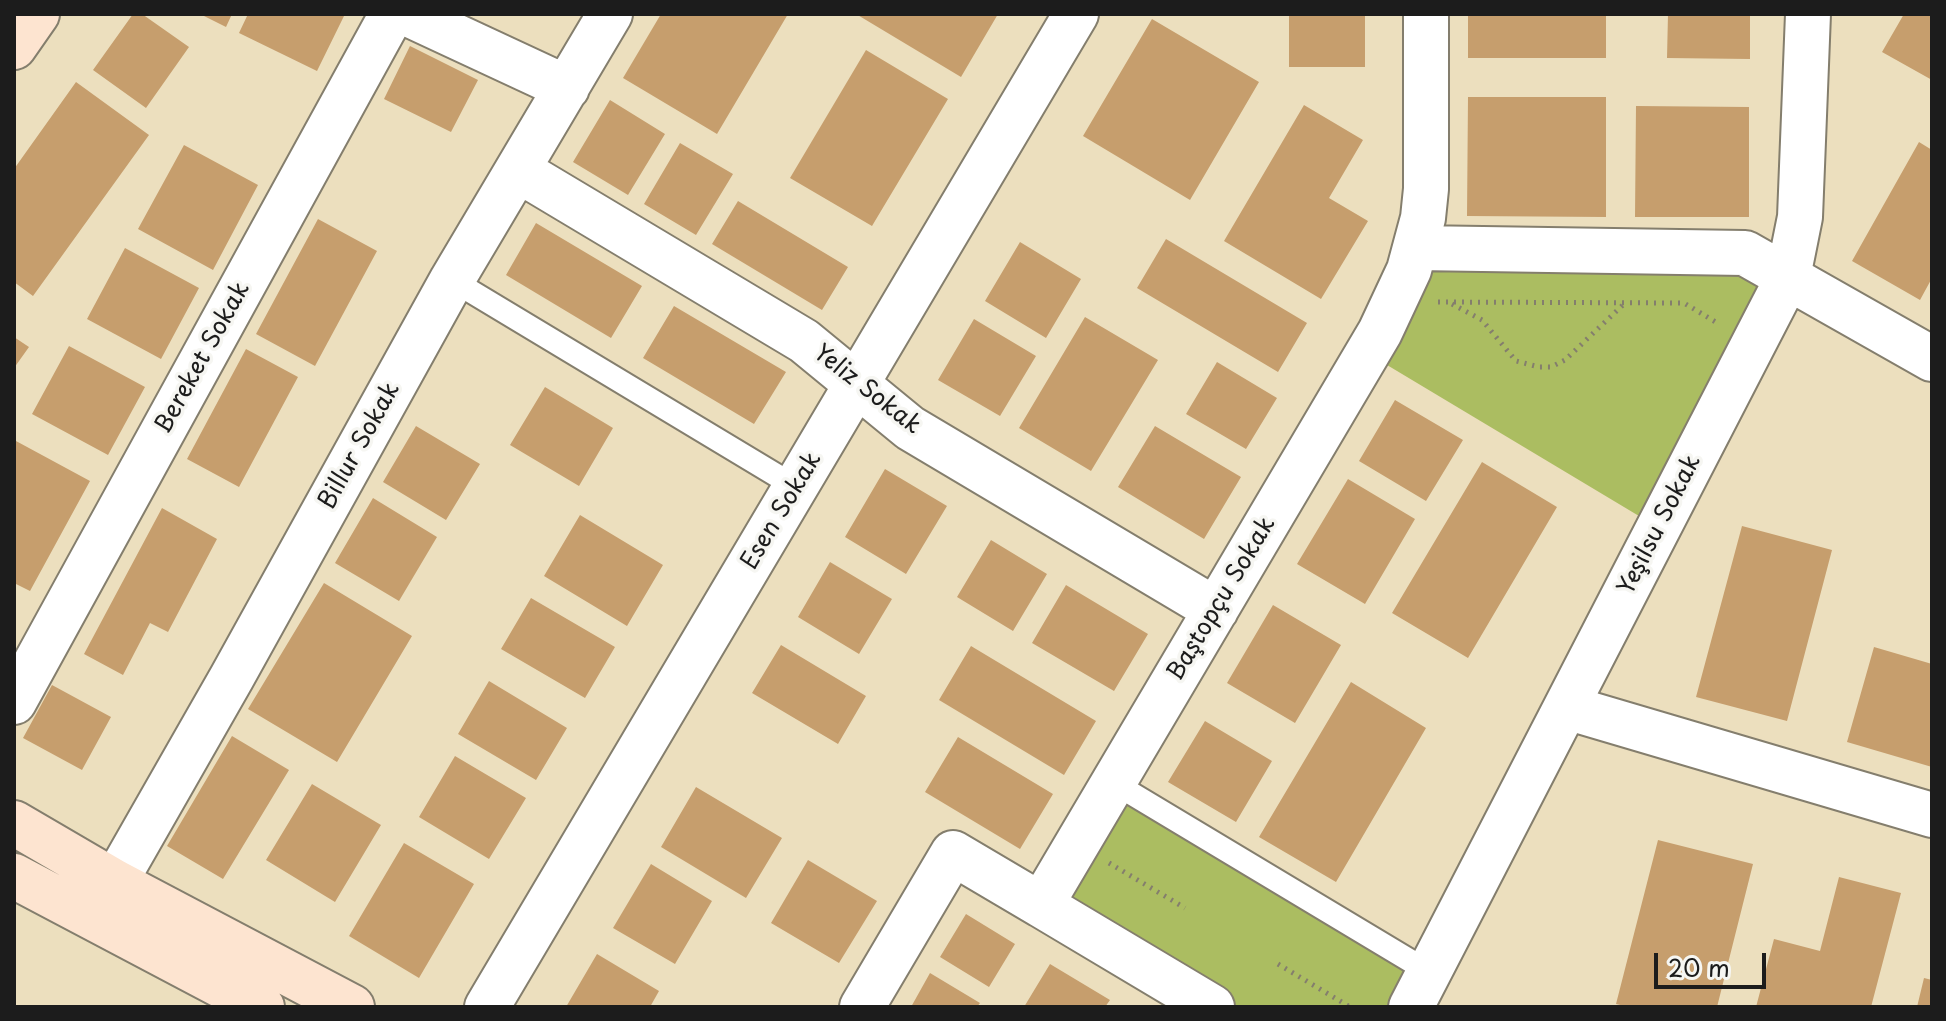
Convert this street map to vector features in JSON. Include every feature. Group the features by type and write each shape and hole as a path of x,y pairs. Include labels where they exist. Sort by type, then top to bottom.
{"street":[{"path":"14,47 37,14"},
{"name":"Bereket Sokak","path":"14,702 392,14"},
{"path":"408,14 567,88"},
{"name":"Billur Sokak","path":"115,882 452,280 610,14"},
{"name":"Esen Sokak","path":"487,1007 1076,14"},
{"name":"Baştopçu Sokak","path":"1041,905 1396,301 1417,248 1426,189 1426,14"},
{"name":"Yeşilsu Sokak","path":"1420,989 1788,277 1800,217 1808,14"},
{"name":"Yeliz Sokak","path":"518,170 804,341 910,428 1216,610"},
{"path":"1417,248 1745,253 1932,359"},
{"path":"1566,707 1932,815"},
{"path":"14,823 115,882 352,1007"},
{"path":"862,1007 953,853 1212,1007"},
{"path":"14,876 262,1007"}],"lane":[{"path":"452,280 796,487"},
{"path":"1114,783 1420,989"}],"path":[{"path":"1396,301 1684,303 1754,345"},
{"path":"1447,302 1482,320 1516,361 1539,367 1551,367 1565,360 1626,303"},
{"path":"1078,844 1185,908"},
{"path":"1278,964 1350,1007"}],"green space":[{"path":"1417,248 1788,277 1659,528 1367,353"},
{"path":"1114,783 1429,972 1411,1007 1212,1007 1041,905"}],"building":[{"path":"133,14 142,14 189,47 146,108 93,70"},
{"path":"200,14 232,14 226,27"},
{"path":"248,14 344,16 317,71 239,33"},
{"path":"661,14 788,14 717,134 623,78"},
{"path":"856,14 998,14 961,77"},
{"path":"1289,14 1365,14 1365,67 1289,67"},
{"path":"1468,14 1606,14 1606,58 1468,58"},
{"path":"1668,14 1750,14 1750,59 1667,58"},
{"path":"1904,14 1932,14 1932,80 1882,52"},
{"path":"1152,19 1259,82 1190,200 1083,136"},
{"path":"410,46 478,80 451,132 384,99"},
{"path":"866,50 948,99 872,226 790,178"},
{"path":"76,82 149,135 33,296 14,282 14,169"},
{"path":"1468,97 1606,97 1606,217 1467,216"},
{"path":"610,100 665,134 628,195 573,162"},
{"path":"1304,105 1363,140 1329,198 1368,221 1321,299 1224,241"},
{"path":"1636,106 1749,107 1749,217 1635,217"},
{"path":"1919,142 1932,150 1932,278 1920,300 1852,261"},
{"path":"680,143 733,174 696,235 644,204"},
{"path":"184,145 258,185 213,270 138,229"},
{"path":"738,201 848,267 822,310 712,244"},
{"path":"318,219 377,251 315,366 256,334"},
{"path":"536,223 642,286 611,338 506,275"},
{"path":"1166,239 1307,323 1278,372 1137,288"},
{"path":"1020,242 1081,279 1046,338 985,301"},
{"path":"125,248 199,288 161,359 87,319"},
{"path":"674,306 786,372 754,424 643,358"},
{"path":"1085,317 1158,360 1091,471 1019,428"},
{"path":"974,319 1036,356 1000,416 938,380"},
{"path":"14,337 29,347 14,368"},
{"path":"69,346 145,387 108,455 32,414"},
{"path":"246,349 298,377 239,487 187,459"},
{"path":"1217,362 1277,398 1246,449 1186,414"},
{"path":"545,387 613,428 579,486 510,445"},
{"path":"1395,400 1463,440 1426,501 1359,461"},
{"path":"416,426 480,464 446,520 383,482"},
{"path":"1155,426 1241,477 1204,539 1118,487"},
{"path":"16,441 90,481 30,591 14,583"},
{"path":"1482,462 1557,507 1468,658 1392,613"},
{"path":"885,469 947,506 906,574 845,537"},
{"path":"1348,479 1415,519 1365,604 1297,564"},
{"path":"373,498 437,537 399,601 335,563"},
{"path":"162,508 217,539 168,632 150,623 123,675 84,654"},
{"path":"580,515 663,565 627,626 544,576"},
{"path":"1742,526 1832,550 1787,721 1696,697"},
{"path":"991,540 1047,574 1013,631 957,597"},
{"path":"830,562 892,599 859,654 798,617"},
{"path":"324,583 412,636 337,762 248,709"},
{"path":"1066,585 1148,634 1114,691 1032,643"},
{"path":"531,598 615,647 585,698 501,649"},
{"path":"1273,605 1341,645 1295,723 1227,683"},
{"path":"781,645 866,696 838,744 752,693"},
{"path":"971,646 1096,721 1064,775 939,700"},
{"path":"1874,647 1932,664 1932,767 1847,742"},
{"path":"489,681 567,728 536,780 458,734"},
{"path":"1351,682 1426,728 1336,882 1259,837"},
{"path":"52,685 111,717 82,770 23,738"},
{"path":"1205,721 1272,761 1236,822 1168,782"},
{"path":"232,736 289,770 223,879 167,846"},
{"path":"958,737 1053,794 1020,849 925,792"},
{"path":"455,756 526,798 489,859 419,817"},
{"path":"312,784 381,825 335,902 266,860"},
{"path":"696,787 782,838 746,898 661,847"},
{"path":"1658,840 1753,864 1717,1007 1629,1007 1616,1004"},
{"path":"404,843 474,884 419,978 349,936"},
{"path":"808,860 877,901 839,963 771,923"},
{"path":"651,864 712,901 675,964 613,928"},
{"path":"1839,877 1901,893 1871,1007 1756,1007 1774,939 1820,951"},
{"path":"966,914 1015,944 989,987 940,957"},
{"path":"597,954 659,991 650,1007 566,1007"},
{"path":"1050,964 1110,1000 1105,1007 1024,1007"},
{"path":"930,973 980,1003 977,1007 911,1007"},
{"path":"1924,978 1932,980 1932,1007 1917,1007"}]}
